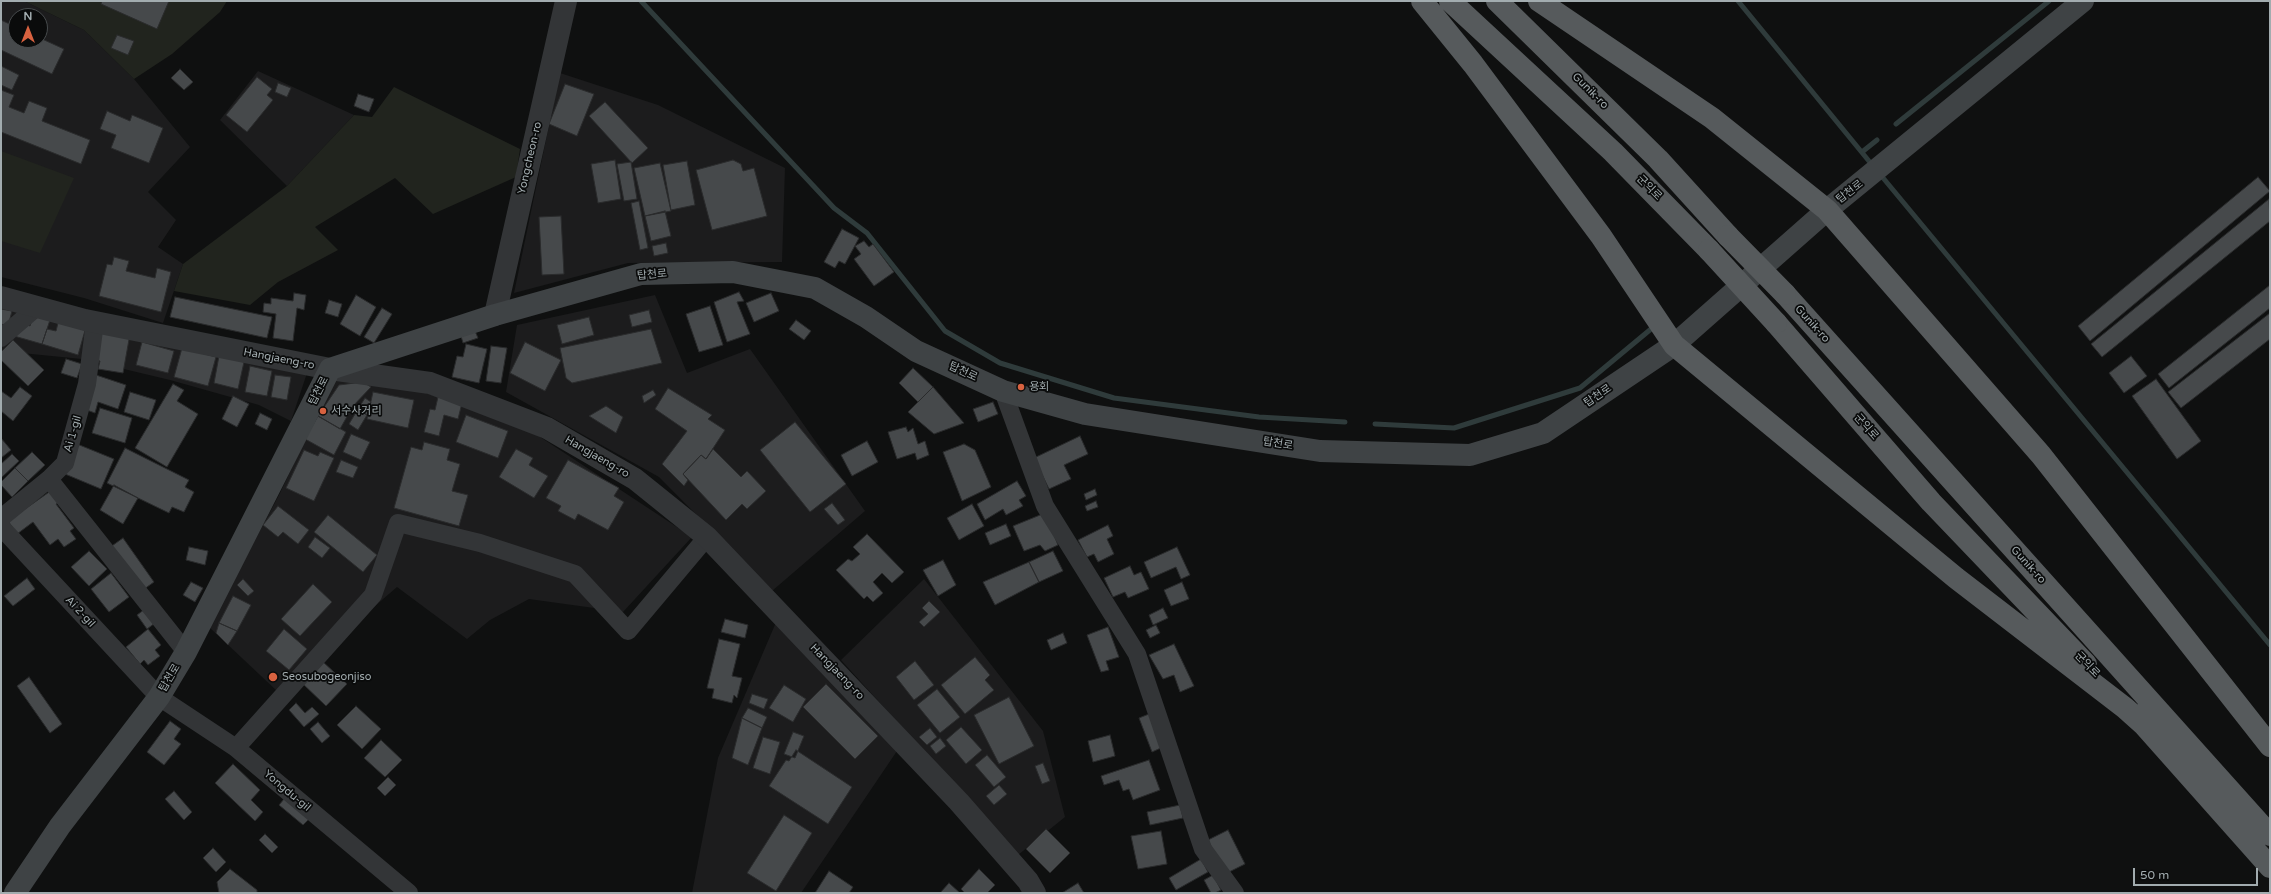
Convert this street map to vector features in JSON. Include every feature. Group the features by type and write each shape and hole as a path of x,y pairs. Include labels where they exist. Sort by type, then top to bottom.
{"highway":[{"path":"1422,1 1473,64 1601,236 1674,345 1956,578 2125,708 2144,725"},
{"name":"군익로","path":"1450,1 1613,152 1710,250 1776,323 1931,502 2144,725 2270,867"},
{"name":"Gunik-ro","path":"1497,1 1658,158 1728,236 1786,294 2270,835"},
{"path":"1539,1 1712,118 1827,210 2041,455 2270,746"}],"main road":[{"name":"탑천로","path":"15,893 60,826 159,697 186,652 330,369 494,315 641,274 733,272 815,288 866,317 916,351 1003,391 1085,414 1320,451 1470,455 1543,433 1674,345 1827,210 1862,183 2083,1"}],"street":[{"name":"Yongcheon-ro","path":"494,315 566,1"},
{"name":"Hangjaeng-ro","path":"1,297 95,322 330,369 430,383 547,428 635,479 707,537 954,796 1028,881 1035,893"},
{"path":"1,338 37,307"},
{"name":"Ai 1-gil","path":"1,518 49,479 64,463 87,384 95,322"},
{"path":"1003,391 1045,506 1137,654 1203,850 1235,893"},
{"path":"49,479 186,652"},
{"path":"236,748 373,595 398,523 480,543 575,574 628,631 707,537"},
{"name":"Ai 2-gil","path":"1,527 159,697"},
{"name":"Yongdu-gil","path":"159,697 236,748 409,893"}],"shaded area":[{"path":"1,1 24,1 38,8 8,8 8,48 48,48 48,13 84,30 134,79 190,147 148,192 176,220 158,247 183,264 163,323 84,298 1,277"},
{"path":"24,1 227,1 220,12 172,54 134,79 84,30 48,13 48,8 38,8"},
{"path":"258,71 354,115 287,186 220,120"},
{"path":"560,73 658,105 785,168 782,262 628,263 514,293"},
{"path":"394,87 520,149 516,177 433,214 395,178 315,227 338,250 278,282 250,305 174,291 183,264 287,186 354,115 372,117"},
{"path":"1,151 74,178 40,253 1,241"},
{"path":"655,295 687,373 750,349 865,511 772,591 659,477 506,392 517,325"},
{"path":"1,302 308,370 291,421 259,405 170,380 82,359 1,351"},
{"path":"334,379 408,387 522,425 692,537 623,612 529,599 490,620 467,639 397,587 277,691 209,627 280,493"},
{"path":"924,579 1043,731 1065,817 1018,855 841,660"},
{"path":"777,620 899,748 801,893 692,893 718,758"}],"building":[{"path":"102,1 169,1 157,29 101,4"},
{"path":"1,20 8,23 8,48 48,48 48,42 64,49 52,74 1,50"},
{"path":"117,35 134,41 128,55 111,48"},
{"path":"1,66 19,75 12,90 1,85"},
{"path":"180,69 193,82 184,90 171,78"},
{"path":"257,77 272,89 267,95 273,100 247,132 226,115"},
{"path":"278,83 291,88 287,97 275,92"},
{"path":"565,84 594,94 577,136 549,124"},
{"path":"1,90 14,95 9,107 24,113 29,101 47,108 42,121 90,140 81,164 1,132"},
{"path":"358,94 374,99 369,112 354,106"},
{"path":"605,102 648,148 632,163 589,116"},
{"path":"107,111 130,121 132,115 163,128 149,163 111,148 116,135 100,129"},
{"path":"615,160 621,199 598,203 591,164"},
{"path":"733,160 741,164 743,171 754,168 767,216 712,230 696,170"},
{"path":"687,161 695,205 671,210 663,165"},
{"path":"631,162 637,199 624,201 617,164"},
{"path":"660,163 671,211 645,216 634,168"},
{"path":"2258,177 2270,191 2090,341 2078,326"},
{"path":"2269,199 2270,221 2102,357 2091,344"},
{"path":"639,201 648,248 640,250 631,203"},
{"path":"665,211 671,236 651,241 645,216"},
{"path":"561,216 564,274 542,275 539,217"},
{"path":"842,229 859,238 845,264 839,261 835,268 824,262"},
{"path":"864,241 869,247 873,244 894,272 874,286 854,259 861,254 855,246"},
{"path":"666,243 668,253 654,256 652,246"},
{"path":"114,257 129,261 126,271 155,278 157,268 171,272 161,312 99,296 107,264 112,265"},
{"path":"2270,285 2270,308 2169,388 2158,374"},
{"path":"739,292 744,301 737,302 750,334 727,342 714,302"},
{"path":"294,293 306,295 304,310 297,308 293,341 273,338 276,314 263,312 264,303 271,304 271,298 293,301"},
{"path":"771,293 779,311 754,322 746,303"},
{"path":"356,295 376,307 360,336 340,324"},
{"path":"175,297 272,317 267,338 170,317"},
{"path":"329,300 342,304 338,317 325,313"},
{"path":"710,306 723,345 699,352 686,314"},
{"path":"382,308 392,314 374,343 364,337"},
{"path":"1,309 12,311 8,326 1,324"},
{"path":"649,310 652,322 632,327 629,315"},
{"path":"35,311 51,317 42,344 14,336 26,324 30,326"},
{"path":"2270,313 2270,339 2181,408 2168,392"},
{"path":"589,317 594,335 562,344 557,325"},
{"path":"59,319 86,327 78,355 42,344 47,329 56,331"},
{"path":"796,320 811,331 804,340 789,329"},
{"path":"101,329 130,334 123,373 98,369 100,361 95,360"},
{"path":"651,329 662,363 572,383 566,378 560,348"},
{"path":"475,331 478,338 463,343 461,336"},
{"path":"13,340 44,370 28,386 1,360 1,352"},
{"path":"142,342 174,351 168,373 136,365"},
{"path":"525,342 561,360 545,391 510,373"},
{"path":"466,344 487,349 479,383 452,377 457,356 463,357"},
{"path":"491,346 507,348 501,383 486,381"},
{"path":"182,348 216,357 208,386 174,377"},
{"path":"219,356 244,362 238,389 214,383"},
{"path":"2131,356 2147,376 2124,393 2109,373"},
{"path":"66,359 82,364 77,378 61,373"},
{"path":"250,366 272,371 267,396 245,392"},
{"path":"913,368 933,387 918,402 899,383"},
{"path":"96,375 126,385 118,409 98,402 95,413 84,409"},
{"path":"275,375 291,377 287,400 271,397"},
{"path":"2156,379 2201,441 2177,459 2132,396"},
{"path":"363,382 371,387 353,406 340,429 318,416 339,385"},
{"path":"173,384 184,390 177,401 198,414 167,467 135,448"},
{"path":"20,387 32,396 13,421 1,411 1,391 11,398"},
{"path":"933,387 964,423 934,434 908,412"},
{"path":"668,388 712,415 708,419 725,430 706,459 701,455 683,474 688,480 684,486 662,464 687,431 655,409"},
{"path":"653,390 656,395 644,403 642,396"},
{"path":"130,392 156,400 149,420 124,412"},
{"path":"373,392 414,400 408,428 367,419"},
{"path":"233,396 249,404 237,427 222,419"},
{"path":"438,397 462,403 458,419 444,415 439,436 424,432 430,409 435,410"},
{"path":"365,398 371,402 367,415 358,409"},
{"path":"993,402 998,414 978,422 973,409"},
{"path":"606,406 623,417 616,433 589,416"},
{"path":"100,408 132,418 125,443 92,433"},
{"path":"358,409 367,415 358,430 349,424"},
{"path":"260,413 272,419 267,430 255,424"},
{"path":"466,415 508,431 498,458 456,442"},
{"path":"318,416 346,432 334,455 305,439"},
{"path":"795,422 846,484 810,512 760,450"},
{"path":"906,427 908,432 913,428 918,444 925,441 929,455 917,460 915,453 897,459 888,432"},
{"path":"351,434 370,442 361,460 343,452"},
{"path":"1080,436 1088,454 1064,465 1071,479 1049,489 1034,458"},
{"path":"1,438 11,450 1,458"},
{"path":"867,441 878,462 852,476 841,455"},
{"path":"424,442 450,449 447,460 460,464 452,491 468,495 459,526 394,508 411,447 422,450"},
{"path":"77,444 114,459 101,489 65,474"},
{"path":"964,444 975,450 991,487 962,501 943,452"},
{"path":"125,448 189,480 185,487 194,492 184,512 172,507 169,513 107,483"},
{"path":"516,449 533,458 529,465 548,476 534,498 499,477"},
{"path":"713,449 741,477 747,471 766,491 747,509 742,504 726,520 683,474 701,455 706,459"},
{"path":"304,450 318,456 320,452 334,458 314,501 286,488"},
{"path":"32,452 45,465 28,481 15,468"},
{"path":"12,454 19,461 1,478 1,464"},
{"path":"341,460 358,467 353,478 336,472"},
{"path":"568,460 619,488 614,496 624,502 608,530 578,514 575,520 558,511 561,506 546,498"},
{"path":"15,468 28,481 12,497 1,485 1,482"},
{"path":"1017,481 1026,496 1019,500 1023,506 1006,515 1003,509 985,520 977,504"},
{"path":"114,485 138,498 123,524 100,510"},
{"path":"1095,489 1097,495 1086,500 1084,494"},
{"path":"52,490 60,502 56,504 74,528 70,531 76,539 64,547 58,539 50,545 33,522 17,534 8,521"},
{"path":"1096,501 1098,507 1087,511 1085,506"},
{"path":"832,503 845,520 838,525 824,509"},
{"path":"972,504 984,526 959,540 947,518"},
{"path":"278,506 309,530 298,544 283,532 278,537 263,525"},
{"path":"1045,513 1058,545 1045,551 1040,545 1024,551 1013,526"},
{"path":"328,515 377,555 363,572 314,532"},
{"path":"1006,524 1011,536 990,545 985,533"},
{"path":"1108,525 1113,536 1107,539 1114,554 1098,562 1094,554 1087,557 1078,540"},
{"path":"867,534 904,572 892,583 882,573 873,582 883,593 873,602 867,596 864,599 836,570 848,559 852,561 860,554 853,547"},
{"path":"315,537 330,548 322,558 308,547"},
{"path":"123,538 154,582 140,592 109,548"},
{"path":"189,547 208,551 205,565 186,560"},
{"path":"1177,547 1190,575 1181,579 1176,567 1151,578 1144,562"},
{"path":"89,551 107,569 89,586 71,567"},
{"path":"1053,551 1063,571 1039,582 1029,562"},
{"path":"943,560 956,585 938,596 923,570"},
{"path":"1029,562 1039,582 995,605 983,582"},
{"path":"1130,566 1134,575 1141,572 1149,589 1128,598 1125,592 1113,597 1104,578"},
{"path":"111,573 129,597 109,612 91,589"},
{"path":"27,578 35,589 13,606 4,596"},
{"path":"243,579 254,591 248,596 237,585"},
{"path":"191,582 203,588 195,602 183,595"},
{"path":"1182,582 1189,599 1171,606 1164,590"},
{"path":"313,584 332,602 300,636 281,619"},
{"path":"233,596 251,605 237,631 219,623"},
{"path":"929,601 940,612 924,627 919,622 928,614 922,608"},
{"path":"1163,608 1168,618 1153,625 1149,615"},
{"path":"145,609 155,623 147,629 137,615"},
{"path":"725,619 748,625 745,638 721,632"},
{"path":"219,623 237,631 228,645 216,633"},
{"path":"1156,625 1160,633 1150,638 1146,630"},
{"path":"1108,627 1119,657 1106,661 1109,670 1101,672 1087,635"},
{"path":"148,629 161,645 155,650 160,656 148,665 144,660 140,664 126,647"},
{"path":"284,629 307,649 289,670 266,651"},
{"path":"1063,633 1067,643 1051,650 1047,640"},
{"path":"719,639 740,644 732,676 742,678 737,698 734,695 732,703 712,698 714,689 707,688"},
{"path":"1174,644 1194,686 1180,692 1174,675 1163,679 1149,655"},
{"path":"975,657 990,675 985,680 994,690 965,714 941,685"},
{"path":"322,661 347,684 326,706 302,683"},
{"path":"915,661 934,685 914,700 896,677"},
{"path":"29,677 62,724 50,733 17,686"},
{"path":"826,684 878,736 855,759 803,707"},
{"path":"784,685 806,699 793,722 769,708"},
{"path":"937,689 960,717 940,733 917,705"},
{"path":"752,694 768,699 764,709 749,703"},
{"path":"1009,697 1034,746 999,764 974,715"},
{"path":"296,703 305,713 312,707 319,714 304,727 289,710"},
{"path":"356,706 381,729 362,749 337,725"},
{"path":"748,708 767,717 762,728 742,718"},
{"path":"1149,714 1163,747 1152,752 1139,718"},
{"path":"742,718 762,728 748,765 732,758"},
{"path":"170,721 181,729 174,739 181,744 164,765 147,752"},
{"path":"318,722 330,736 322,743 310,729"},
{"path":"961,727 982,750 966,764 946,740"},
{"path":"930,728 937,737 927,745 919,737"},
{"path":"793,732 804,736 795,758 784,754"},
{"path":"1110,735 1115,756 1093,762 1088,741"},
{"path":"763,737 780,742 770,774 753,768"},
{"path":"940,738 946,746 936,754 930,746"},
{"path":"381,740 402,760 385,777 364,758"},
{"path":"796,750 852,787 828,824 769,786 786,760 789,761"},
{"path":"987,755 1006,777 994,787 975,765"},
{"path":"1149,760 1160,790 1133,800 1129,789 1123,791 1119,780 1104,785 1101,776"},
{"path":"1043,763 1050,781 1042,784 1035,766"},
{"path":"233,764 260,790 251,800 263,812 255,821 215,783"},
{"path":"388,777 396,785 385,796 377,788"},
{"path":"999,785 1007,794 994,805 986,796"},
{"path":"174,791 192,812 184,820 165,799"},
{"path":"284,799 309,819 303,825 279,805"},
{"path":"1180,805 1183,818 1150,825 1147,812"},
{"path":"784,815 812,833 776,891 747,873"},
{"path":"1046,829 1070,853 1050,873 1026,849"},
{"path":"1228,830 1245,864 1225,874 1208,840"},
{"path":"1161,831 1167,864 1138,869 1131,836"},
{"path":"265,834 278,847 272,853 259,840"},
{"path":"213,848 226,862 216,872 203,858"},
{"path":"1201,859 1208,872 1176,890 1169,878"},
{"path":"230,869 257,890 257,893 219,893 217,882"},
{"path":"979,869 995,885 987,893 965,893 961,889"},
{"path":"829,871 853,887 849,893 815,893"},
{"path":"1213,875 1221,890 1211,893 1204,880"},
{"path":"949,883 960,893 940,893"},
{"path":"1078,883 1084,893 1062,893"}],"waterway":[{"path":"641,1 834,208 867,233 945,331 1000,363 1114,398 1259,417 1345,422"},
{"path":"1738,1 1873,166"},
{"path":"1896,124 2049,1"},
{"path":"1862,152 1877,140"},
{"path":"1879,173 2270,645"},
{"path":"1375,424 1454,428 1580,388 1651,329"}],"place":[{"name":"용회","path":"1021,387"},
{"name":"서수사거리","path":"323,411"},
{"name":"Seosubogeonjiso","path":"273,677"}]}
